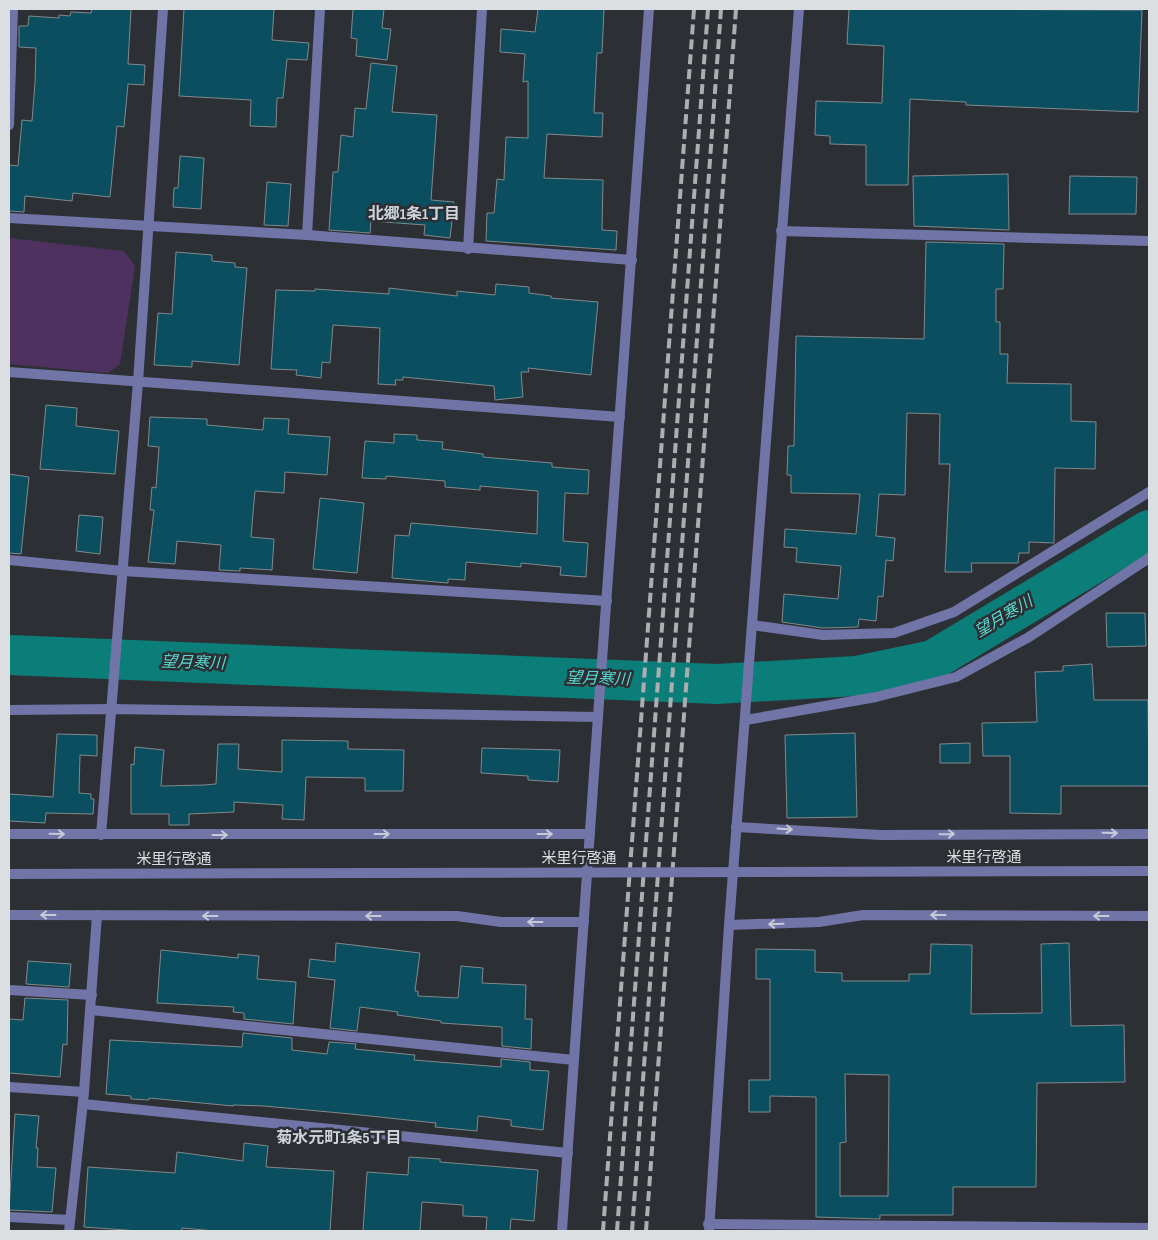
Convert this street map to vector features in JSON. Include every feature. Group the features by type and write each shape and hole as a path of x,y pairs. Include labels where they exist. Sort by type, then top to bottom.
{"street":[{"path":"9,125 13,9"},
{"path":"101,835 150,225 163,9"},
{"path":"307,235 320,9"},
{"path":"468,249 482,9"},
{"path":"562,1231 649,9"},
{"path":"799,9 746,720 736,827 708,1228 1149,1228"},
{"path":"9,218 307,235 468,249 632,260"},
{"path":"781,231 1149,241"},
{"path":"9,372 620,417"},
{"path":"752,624 823,635 894,633 954,612 1149,492"},
{"path":"746,720 876,698 956,677 1029,637 1149,558"},
{"path":"9,560 122,571 607,601"},
{"path":"9,710 112,709 598,717"},
{"path":"736,827 881,835 1149,834"},
{"path":"9,834 590,834"},
{"name":"米里行啓通","path":"9,874 1149,871"},
{"path":"9,915 457,916 501,922 584,922"},
{"path":"69,1231 84,1092 97,915"},
{"path":"729,925 819,922 863,915 1149,916"},
{"path":"9,990 92,995"},
{"path":"91,1010 574,1060"},
{"path":"9,1087 84,1092"},
{"path":"82,1104 568,1153"},
{"path":"9,1217 70,1220"}],"shaded area":[{"path":"9,238 124,251 135,266 120,364 108,373 9,364"}],"building":[{"path":"92,9 131,9 128,64 145,65 144,85 128,84 124,127 117,126 110,197 73,193 72,201 25,196 24,212 9,211 9,165 18,166 22,120 32,121 35,83 36,48 19,47 19,26 28,26 29,16 59,18 59,15 70,16 71,12 91,13"},
{"path":"184,9 274,9 272,40 309,43 307,60 287,59 283,98 277,98 276,127 250,126 251,100 179,96"},
{"path":"353,9 384,9 382,28 391,29 387,60 356,56 357,39 351,38"},
{"path":"538,9 604,9 602,53 597,53 594,113 603,113 602,137 547,134 544,178 603,180 602,230 617,231 616,250 486,241 487,213 494,213 497,179 504,180 506,137 528,138 528,81 523,82 525,54 500,52 501,29 535,32"},
{"path":"849,9 1142,10 1138,112 966,105 966,102 910,99 908,185 866,185 866,145 830,144 830,136 815,135 816,101 882,103 884,46 847,44"},
{"path":"371,63 397,66 392,112 437,115 431,200 454,202 450,238 424,235 425,225 371,221 370,233 329,230 333,172 338,172 341,135 353,137 355,108 366,109"},
{"path":"180,156 204,158 201,209 173,207 174,188 178,188"},
{"path":"1008,174 1009,230 914,226 913,176"},
{"path":"1070,176 1137,177 1136,214 1069,214"},
{"path":"267,182 291,184 288,226 264,225"},
{"path":"926,242 1004,244 1003,289 996,289 996,322 1000,322 1000,354 1008,354 1007,383 1071,384 1071,421 1096,422 1095,469 1055,468 1054,543 1029,542 1029,553 1019,553 1018,563 971,563 972,572 945,572 950,464 939,464 940,414 907,413 905,495 879,494 876,536 895,538 893,561 886,560 883,597 878,596 876,621 859,619 858,627 823,628 782,622 784,594 838,599 841,566 796,562 797,548 784,547 785,529 856,534 860,494 791,493 791,475 787,475 788,446 794,446 796,336 924,339"},
{"path":"176,252 212,255 212,261 235,263 235,267 247,268 239,365 192,361 192,367 154,365 158,313 172,314"},
{"path":"496,284 529,287 529,293 551,296 551,298 598,302 591,375 528,368 529,372 521,372 523,397 495,400 494,386 403,377 403,380 395,380 396,385 378,384 380,328 333,325 330,363 322,362 321,378 296,375 297,370 271,369 276,290 315,291 315,289 389,294 389,288 457,296 457,291 495,295"},
{"path":"46,405 77,408 76,426 119,431 115,474 40,469"},
{"path":"150,417 207,419 207,425 263,430 264,418 289,419 288,434 330,437 327,475 285,472 284,493 255,491 251,537 274,539 272,570 240,568 240,571 219,570 221,545 177,541 175,564 148,562 154,510 150,510 152,487 156,488 159,447 148,446"},
{"path":"394,434 417,435 417,440 443,442 442,449 483,454 483,457 552,463 552,467 589,470 588,494 565,493 563,541 588,543 586,577 560,575 561,567 521,563 521,567 466,562 465,580 448,579 448,583 392,578 395,535 409,536 411,523 537,534 538,491 480,486 480,490 445,487 445,481 386,476 386,479 362,478 365,441 394,443"},
{"path":"9,474 29,477 21,554 9,553"},
{"path":"320,498 364,503 357,573 313,569"},
{"path":"79,515 103,517 100,554 76,551"},
{"path":"1106,613 1145,613 1146,646 1107,647"},
{"path":"1092,664 1094,700 1148,700 1149,786 1061,786 1061,814 1010,813 1010,756 983,756 982,723 1037,722 1035,672 1063,671 1063,666"},
{"path":"855,733 857,817 787,818 785,735"},
{"path":"57,734 97,735 97,756 80,755 79,793 91,794 91,799 94,799 93,814 46,813 45,823 9,821 9,794 53,797"},
{"path":"282,740 348,741 348,749 404,750 403,791 365,791 365,778 306,777 304,820 282,819 283,805 234,802 234,812 189,814 189,825 169,825 169,814 131,814 131,764 134,765 135,747 164,750 161,786 204,785 216,784 218,744 239,744 238,769 282,772"},
{"path":"970,743 970,763 940,763 940,744"},
{"path":"482,748 560,750 558,782 528,780 528,776 481,773"},
{"path":"336,943 420,953 415,991 418,991 418,996 458,998 461,966 483,968 482,983 526,985 525,1019 532,1019 531,1049 502,1046 502,1027 441,1023 441,1021 397,1015 398,1012 360,1007 357,1031 330,1028 335,980 308,977 310,959 335,962"},
{"path":"1069,943 1071,1026 1124,1025 1125,1082 1037,1083 1036,1187 953,1187 953,1215 880,1215 880,1219 816,1217 816,1097 770,1096 770,1112 749,1112 749,1080 770,1080 770,979 756,979 756,949 815,950 815,972 842,973 842,981 909,981 909,974 930,974 931,944 972,945 971,1014 1042,1013 1041,944","holes":["845,1074 889,1075 888,1196 840,1196 840,1143 846,1142"]},
{"path":"161,950 238,958 238,954 259,956 257,979 296,982 293,1024 244,1019 244,1013 233,1012 234,1007 157,1003"},
{"path":"28,961 71,964 69,987 26,984"},
{"path":"25,998 68,1000 67,1045 63,1044 60,1077 9,1073 9,1019 23,1020"},
{"path":"243,1033 292,1038 292,1050 327,1054 329,1042 356,1044 355,1049 415,1055 414,1060 501,1067 501,1059 530,1062 530,1070 549,1071 543,1130 511,1126 511,1120 478,1116 477,1131 435,1127 436,1123 351,1114 149,1098 149,1100 131,1099 131,1096 106,1094 110,1040 242,1047"},
{"path":"15,1114 39,1116 36,1148 38,1148 37,1167 56,1168 52,1212 9,1210"},
{"path":"244,1143 268,1146 266,1167 334,1171 330,1231 215,1231 182,1228 182,1231 139,1231 84,1227 88,1167 175,1173 177,1152 243,1161"},
{"path":"409,1157 440,1159 440,1162 538,1170 534,1221 511,1219 510,1231 486,1231 487,1217 463,1216 463,1205 422,1202 420,1231 363,1231 367,1172 408,1175"}],"waterway":[{"name":"望月寒川","path":"9,655 717,684 856,676 933,660 1149,530"}],"railway":[{"path":"603,1231 694,9"},
{"path":"617,1231 708,9"},
{"path":"632,1231 721,9"},
{"path":"646,1231 736,9"}],"district":[{"name":"北郷1条1丁目","path":"414,214"},
{"name":"菊水元町1条5丁目","path":"339,1138"}]}
